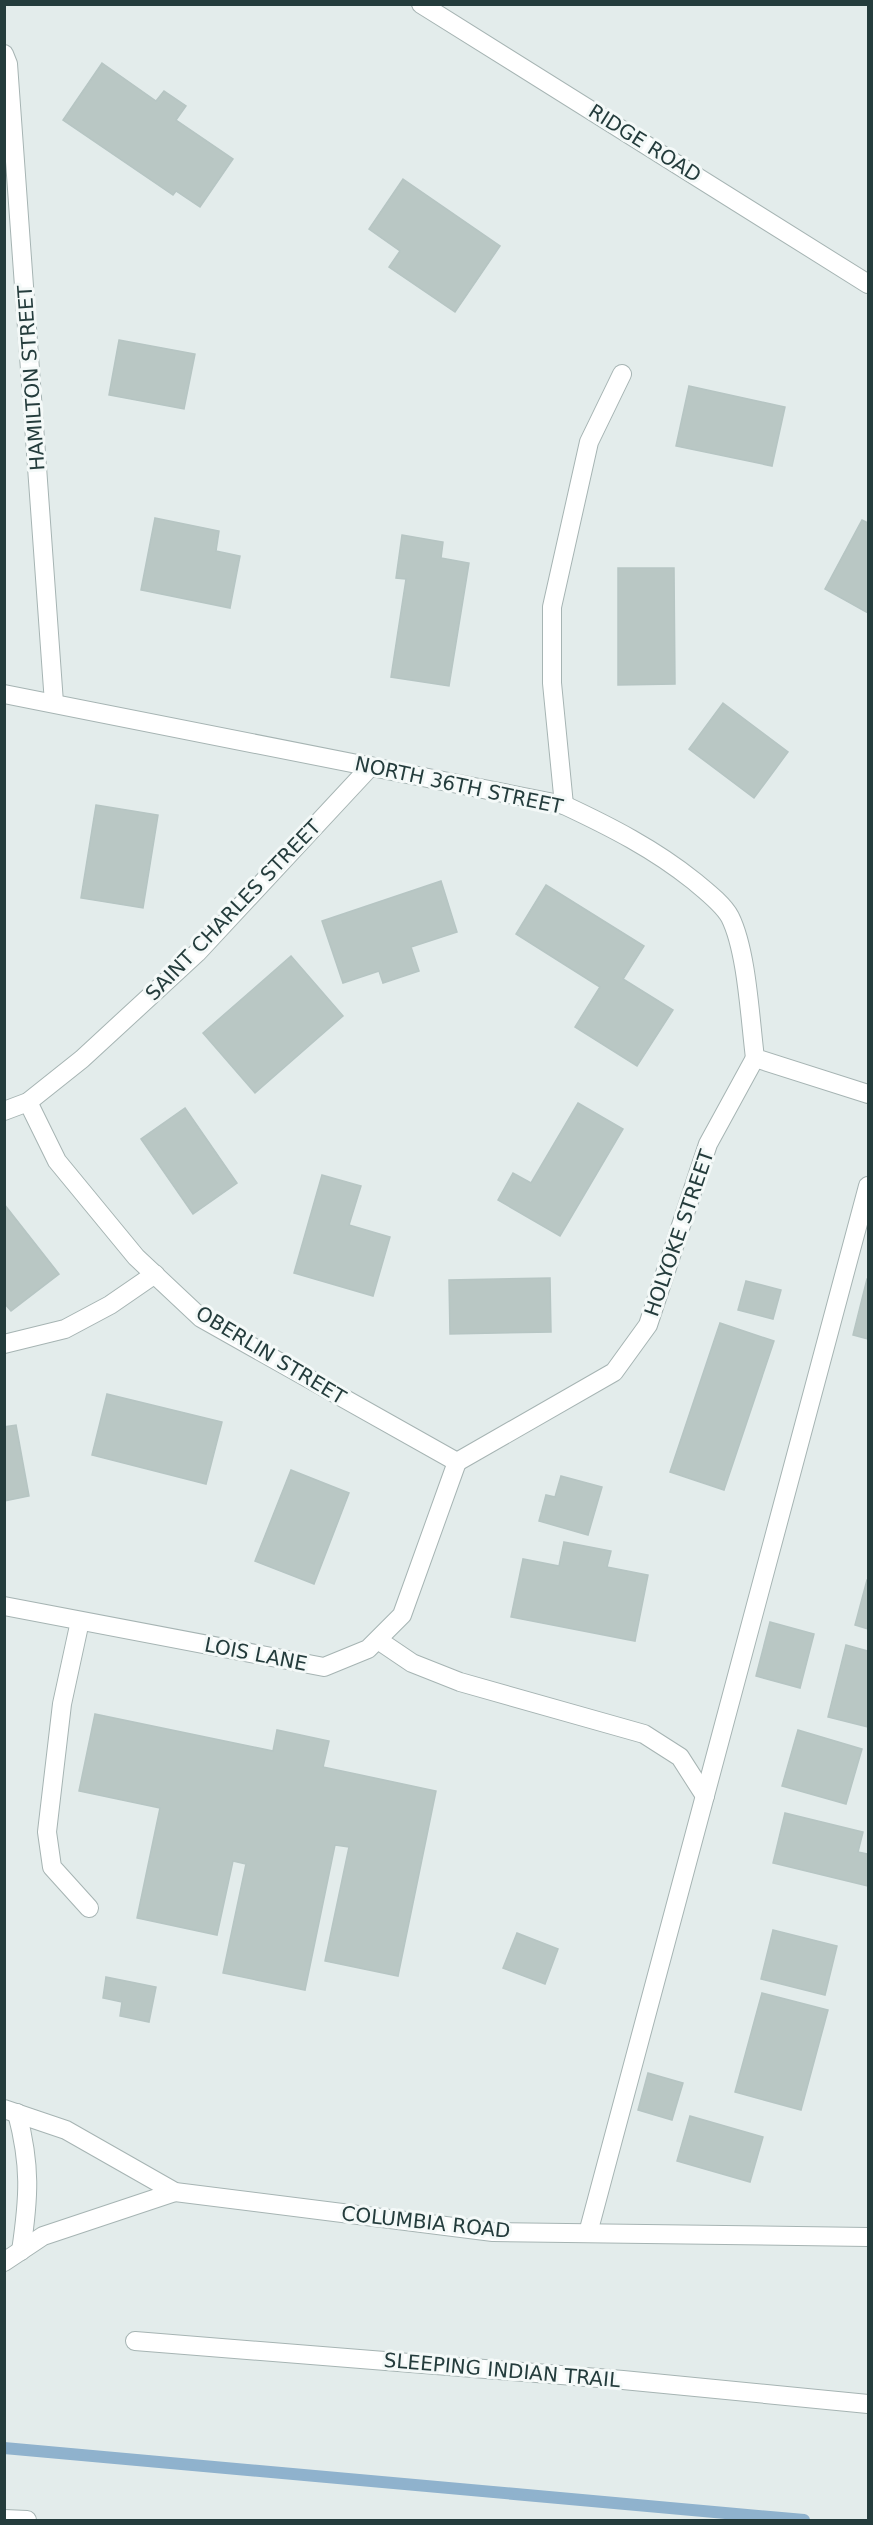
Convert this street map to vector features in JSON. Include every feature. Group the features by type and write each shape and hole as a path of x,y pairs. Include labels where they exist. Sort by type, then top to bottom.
{"street":[{"name":"RIDGE ROAD","path":"421,4 868,284"},
{"name":"HAMILTON STREET","path":"4,54 9,76 54,703"},
{"path":"564,805 552,683 552,607 589,442 622,374"},
{"name":"NORTH 36TH STREET","path":"4,694 564,805 620,830 660,854 706,891 729,916 739,946 755,1058"},
{"name":"SAINT CHARLES STREET","path":"4,1111 28,1102 82,1059 197,953 371,766"},
{"path":"755,1058 868,1094"},
{"name":"HOLYOKE STREET","path":"457,1462 614,1372 648,1325 708,1144 755,1058"},
{"name":"OBERLIN STREET","path":"28,1102 57,1161 136,1257 201,1318 264,1356 457,1462"},
{"path":"588,2233 868,1186"},
{"path":"4,1344 65,1329 110,1305 155,1274"},
{"name":"LOIS LANE","path":"4,1606 324,1667 368,1649 402,1615 457,1462"},
{"path":"80,1621 62,1704 47,1832 52,1867 89,1908"},
{"path":"378,1640 412,1663 460,1682 644,1734 680,1757 705,1796"},
{"path":"10,2111 28,2171 28,2200 21,2251"},
{"name":"COLUMBIA ROAD","path":"10,2111 66,2130 175,2192 493,2232 868,2237"},
{"path":"4,2262 43,2236 175,2192"},
{"name":"SLEEPING INDIAN TRAIL","path":"135,2341 623,2380 868,2404"},
{"path":"4,2518 27,2520"}],"building":[{"path":"102,63 156,101 164,91 186,106 176,120 233,159 200,207 176,191 173,195 63,120"},
{"path":"403,179 500,246 455,312 389,267 400,251 369,229"},
{"path":"119,340 195,354 184,409 109,395"},
{"path":"689,386 785,407 772,466 676,446"},
{"path":"155,518 219,531 216,551 240,556 230,608 141,590"},
{"path":"862,520 868,523 868,613 825,589"},
{"path":"402,535 443,542 441,558 469,563 449,686 391,677 406,579 396,578"},
{"path":"618,568 674,568 675,684 618,685"},
{"path":"723,703 788,752 754,798 689,749"},
{"path":"96,805 158,815 143,908 81,898"},
{"path":"441,881 457,932 411,947 419,971 383,983 379,971 343,983 322,921"},
{"path":"546,885 644,946 623,979 673,1010 637,1066 575,1027 600,987 516,934"},
{"path":"291,956 343,1016 255,1093 203,1033"},
{"path":"578,1103 623,1129 560,1236 498,1200 513,1173 531,1183"},
{"path":"185,1108 237,1183 193,1214 141,1139"},
{"path":"322,1175 361,1186 349,1225 390,1237 373,1296 294,1273"},
{"path":"4,1204 59,1274 11,1311 4,1303"},
{"path":"550,1278 551,1332 450,1334 449,1280"},
{"path":"868,1279 868,1339 853,1335"},
{"path":"746,1281 781,1290 773,1319 738,1310"},
{"path":"720,1323 774,1341 724,1490 670,1472"},
{"path":"107,1394 222,1422 206,1484 92,1455"},
{"path":"16,1425 29,1496 4,1501 4,1427"},
{"path":"291,1470 349,1493 314,1584 255,1561"},
{"path":"561,1476 602,1487 588,1535 539,1521 546,1495 555,1497"},
{"path":"564,1542 611,1551 607,1567 648,1575 635,1641 511,1617 523,1559 559,1566"},
{"path":"868,1580 868,1629 855,1625"},
{"path":"770,1622 814,1634 800,1688 756,1676"},
{"path":"846,1645 868,1651 868,1727 828,1717"},
{"path":"95,1714 273,1751 277,1730 329,1741 323,1767 436,1791 398,1976 325,1961 349,1847 335,1845 305,1990 223,1973 246,1864 233,1861 217,1935 137,1918 160,1808 79,1791"},
{"path":"798,1730 862,1749 846,1804 782,1786"},
{"path":"785,1813 863,1832 858,1852 868,1854 868,1886 773,1863"},
{"path":"773,1930 837,1946 825,1995 761,1979"},
{"path":"517,1933 558,1949 545,1984 503,1968"},
{"path":"106,1977 156,1987 149,2022 120,2016 122,2002 103,1998"},
{"path":"762,1993 828,2010 801,2110 735,2092"},
{"path":"648,2073 683,2083 672,2120 638,2110"},
{"path":"690,2116 763,2137 750,2182 677,2161"}],"waterway":[{"path":"4,2448 804,2520"}]}
